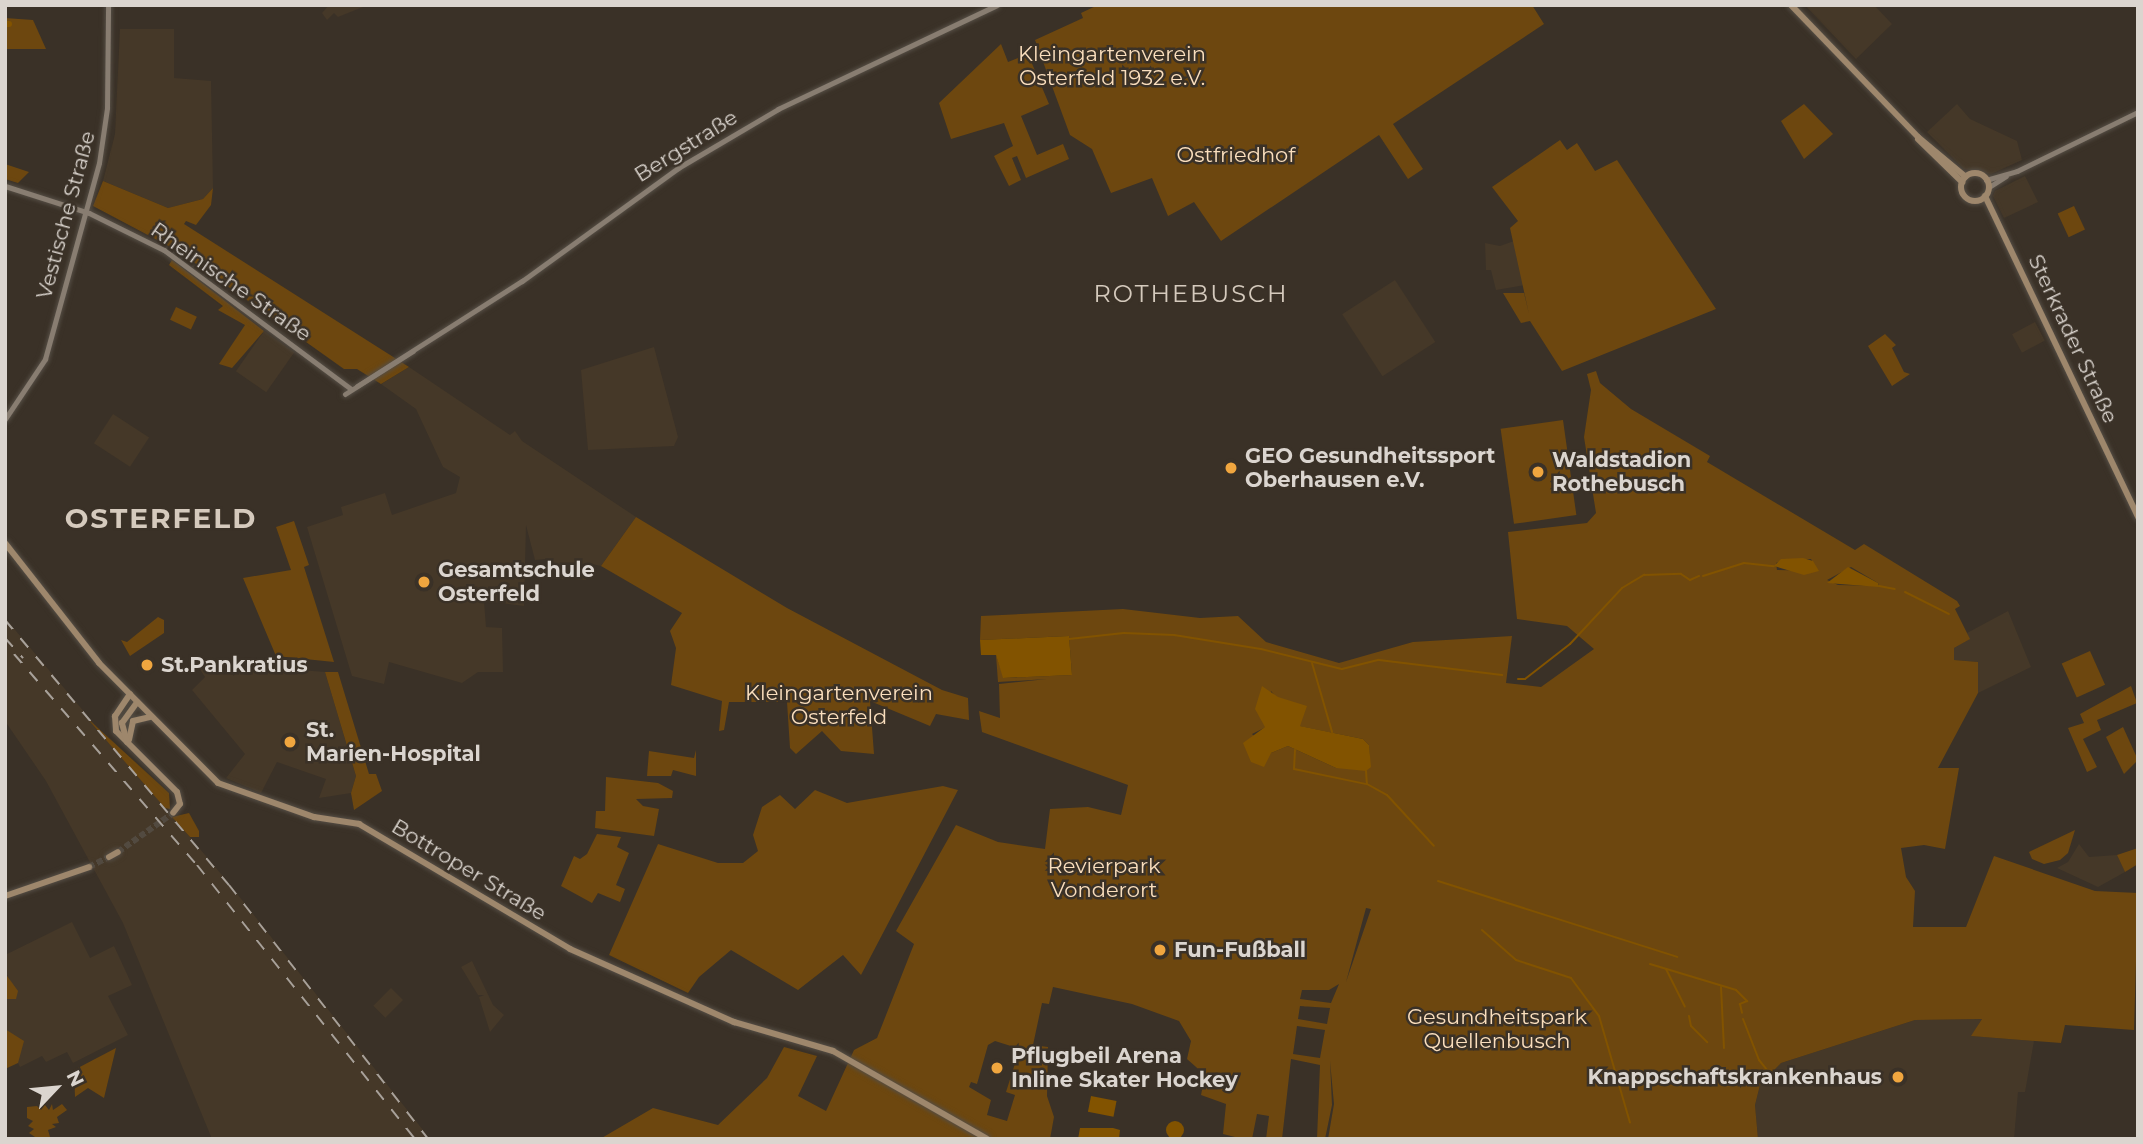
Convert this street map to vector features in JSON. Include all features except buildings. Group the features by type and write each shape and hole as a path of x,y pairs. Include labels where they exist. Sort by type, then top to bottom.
{"main road":[{"path":"1791,5 1918,137 1964,179 1976,174 1988,183 1982,198"},
{"name":"Sterkrader Straße","path":"1964,179 1964,196 1982,198 1993,215 2138,517"},
{"name":"Bottroper Straße","path":"5,543 76,636 151,717 218,783 314,817 359,824 555,941 734,1022 833,1051 987,1139"},
{"path":"130,694 114,721 120,738 177,792 180,804 173,813"},
{"path":"131,746 122,723 137,702"},
{"path":"131,746 129,730 133,721 151,717"},
{"path":"109,857 118,852"},
{"path":"5,896 89,867"}],"street":[{"name":"Vestische Straße","path":"5,419 45,359 82,210 105,135 108,5"},
{"name":"Bergstraße","path":"345,394 522,281 664,176 741,131 998,5"},
{"path":"1988,183 2138,112"},
{"name":"Rheinische Straße","path":"5,186 82,210 174,256 351,390"}],"shaded area":[{"path":"329,5 368,5 338,17 334,13 327,20 322,13"},
{"path":"1805,5 1874,5 1892,24 1856,59"},
{"path":"120,29 174,29 174,78 211,81 213,188 203,199 168,208 103,181 115,134"},
{"path":"1957,104 1970,119 2017,141 2022,160 1991,174 1964,169 1927,132"},
{"path":"2025,176 2038,202 2004,218 1993,196 1995,191"},
{"path":"1514,241 1525,285 1496,290 1491,270 1486,270 1485,243 1500,246"},
{"path":"1395,280 1435,342 1382,376 1342,314"},
{"path":"2035,322 2045,341 2022,353 2012,334"},
{"path":"264,331 294,352 266,392 236,371"},
{"path":"654,347 678,437 674,446 588,450 581,370"},
{"name":"Gesamtschule Osterfeld","path":"409,367 510,435 515,431 522,441 636,517 601,566 587,563 586,580 558,579 559,568 547,567 546,559 535,560 526,525 524,606 484,601 486,627 502,628 503,672 478,672 462,683 389,662 384,684 352,676 307,527 343,515 341,507 385,493 392,515 456,493 460,477 443,467 416,409 381,384"},
{"path":"113,414 149,437 130,467 94,443"},
{"path":"1803,558 1813,561 1819,571 1804,575 1774,566 1781,559"},
{"path":"1848,567 1878,583 1879,587 1827,583"},
{"path":"2008,611 2031,667 1978,693 1978,662 1954,660 1954,648 1969,639 1967,633"},
{"path":"5,618 227,881 430,1139 212,1139 123,923 46,781 5,721"},
{"path":"1069,636 1072,675 1003,678 996,655 981,655 980,640"},
{"name":"St. Marien-Hospital","path":"203,662 325,672 356,776 351,793 319,798 326,779 277,762 261,793 226,778 245,754 192,690 205,677 197,665"},
{"path":"1262,686 1278,697 1307,706 1300,726 1363,739 1369,745 1371,767 1366,771 1336,768 1288,746 1271,753 1264,767 1251,762 1243,743 1265,727 1255,709"},
{"path":"2079,844 2089,857 2117,855 2125,872 2098,887 2057,868 2068,862"},
{"path":"72,922 90,958 114,946 132,985 108,996 128,1035 73,1063 67,1052 46,1062 42,1056 20,1067 5,1038 5,998 16,993 5,971 5,955"},
{"path":"472,961 493,1005 504,1015 490,1032 479,997 484,995 478,995 461,967"},
{"path":"391,988 403,1000 385,1018 373,1006"},
{"name":"Knappschaftskrankenhaus","path":"1982,1019 1972,1036 2034,1041 2025,1092 2018,1092 2014,1139 1758,1139 1755,1105 1760,1085 1781,1063 1915,1020"},
{"path":"1091,1096 1117,1101 1113,1117 1088,1112"},
{"path":"1175,1121 1181,1124 1184,1130 1181,1136 1175,1139 1169,1136 1166,1130 1169,1124"},
{"path":"1080,1128 1113,1128 1120,1130 1119,1139 1078,1139"}],"green space":[{"path":"1098,5 1532,5 1544,24 1393,124 1423,169 1408,179 1379,135 1221,241 1194,202 1168,216 1152,178 1111,193 1092,149 1070,135 1035,40 1083,18 1081,13"},
{"path":"5,18 33,20 46,49 5,49"},
{"path":"1001,44 1008,62 1028,54 1049,104 1021,116 1037,155 1063,144 1069,159 1026,178 1017,156 1012,158 1021,180 1009,186 994,156 1013,146 1004,123 951,139 939,103"},
{"path":"1804,104 1833,134 1804,159 1781,121"},
{"path":"1560,140 1567,150 1577,143 1595,171 1617,160 1716,309 1562,371 1530,321 1521,323 1503,293 1524,293 1529,314 1510,228 1518,221 1492,187"},
{"path":"5,164 29,172 18,183 5,179"},
{"path":"103,181 168,208 203,199 213,188 211,205 196,225 186,221 184,224 409,367 381,384 357,369 344,369 178,251 93,206"},
{"path":"2074,206 2085,230 2069,237 2058,214"},
{"path":"172,260 264,331 232,368 219,364 245,325 218,310 223,306 169,265"},
{"path":"176,307 197,317 191,329 170,320"},
{"path":"1885,334 1896,345 1892,348 1904,372 1910,374 1892,386 1868,346"},
{"path":"1596,371 1600,383 1631,409 1710,456 1707,462 1855,550 1864,544 1957,601 1960,606 1955,609 1970,639 1954,648 1954,660 1978,662 1978,693 1938,768 1959,768 1945,849 1924,845 1901,848 1906,877 1915,891 1913,927 1966,927 1994,856 2095,891 2138,893 2134,1030 2065,1025 2061,1043 1971,1036 1982,1019 1915,1020 1781,1063 1760,1085 1755,1105 1758,1139 1328,1139 1334,1104 1330,1061 1332,1105 1325,1139 1317,1139 1320,1065 1291,1059 1282,1139 1266,1139 1269,1116 1257,1114 1252,1139 1243,1139 1223,1134 1226,1104 1201,1095 1205,1075 1187,1059 1191,1041 1179,1021 1132,1004 1053,987 1049,1004 1042,1003 1033,1045 1048,1047 1047,1096 1054,1117 1050,1139 600,1139 653,1108 718,1125 767,1078 784,1047 817,1056 798,1096 826,1111 854,1050 877,1038 914,944 896,931 956,825 998,842 1045,849 1050,809 1088,807 1121,815 1128,785 982,732 979,711 1000,718 999,684 1047,679 998,682 996,655 1004,678 1072,675 1069,636 980,640 981,616 1123,609 1200,618 1238,616 1266,642 1339,663 1413,642 1512,636 1506,683 1541,687 1594,649 1567,626 1517,619 1508,532 1587,523 1596,513 1584,437 1591,390 1587,374","holes":["1785,559 1811,559 1818,571 1777,570 1776,563","1851,567 1879,586 1838,585 1827,580","1271,691 1299,726 1363,739 1369,745 1370,767 1336,768 1288,746 1271,753 1252,734 1266,727","1366,908 1371,909 1346,982","1339,984 1331,1003 1300,999 1302,990 1329,990","1300,1006 1330,1008 1327,1024 1298,1019","1297,1026 1325,1030 1320,1058 1293,1054","995,1041 1014,1047 1018,1054 1006,1092 1015,1095 1007,1121 987,1115 991,1100 969,1087 971,1082 977,1084 988,1045"]},
{"name":"Waldstadion Rothebusch","path":"1563,420 1576,515 1514,524 1501,429"},
{"name":"Kleingartenverein Osterfeld","path":"636,517 787,608 942,690 968,698 969,720 936,714 930,726 870,701 874,754 841,751 822,731 796,754 790,748 787,702 729,702 724,730 719,731 722,701 671,685 676,648 670,631 682,613 601,566"},
{"path":"294,521 309,565 304,567 334,662 276,656 243,578 291,570 276,527"},
{"path":"158,617 164,620 164,633 130,656 121,640 127,642"},
{"path":"2090,651 2105,685 2077,697 2062,664"},
{"path":"325,672 338,672 369,774 376,774 382,791 354,810 351,793 356,776"},
{"path":"2131,686 2137,703 2097,720 2101,730 2083,739 2097,767 2087,772 2068,728 2084,723 2080,714"},
{"path":"87,718 169,793 170,809 165,808"},
{"path":"2123,727 2138,760 2124,774 2106,737"},
{"path":"696,750 696,776 673,770 671,776 647,776 649,751 694,758"},
{"path":"606,777 658,783 673,791 672,798 636,799 643,806 659,809 654,836 595,828 596,811 605,811"},
{"path":"943,786 958,790 861,975 843,955 798,990 731,950 699,977 688,993 609,955 658,844 718,863 743,863 758,851 753,835 762,807 780,795 795,809 815,790 847,803"},
{"path":"189,813 199,831 199,837 190,837 172,817"},
{"path":"2075,830 2068,853 2060,860 2044,864 2032,859 2029,852"},
{"path":"597,834 621,837 617,847 629,853 616,885 625,889 620,902 598,893 592,903 561,886 574,856 580,859 587,854"},
{"path":"2138,848 2138,864 2125,872 2117,855"},
{"path":"5,973 18,991 16,999 5,999"},
{"path":"5,1029 24,1041 18,1063 5,1069"},
{"path":"116,1048 104,1098 88,1088 75,1097 74,1070"},
{"path":"52,1104 53,1110 62,1104 67,1110 57,1117 59,1123 52,1124 56,1127 48,1130 50,1137 30,1139 35,1137 29,1133 34,1129 28,1126 33,1121 27,1118 27,1107 37,1106 41,1110 45,1105 49,1110"}],"waterway":[{"path":"1703,576 1744,563 1774,566"},
{"path":"1518,679 1525,679 1570,644 1622,588 1644,575 1681,574 1690,580 1699,576"},
{"path":"1879,586 1895,589"},
{"path":"1905,592 1949,614"},
{"path":"1069,639 1124,633 1174,635 1261,649 1342,669 1379,660 1502,675"},
{"path":"1312,663 1332,732"},
{"path":"1295,750 1294,769 1366,784"},
{"path":"1366,771 1367,784 1387,795 1434,846"},
{"path":"1438,881 1677,957"},
{"path":"1482,930 1516,960 1571,978 1599,1016 1630,1123"},
{"path":"1650,964 1736,990 1747,1001 1740,1004 1742,1013"},
{"path":"1666,969 1685,1007"},
{"path":"1721,987 1724,1048"},
{"path":"1689,1016 1691,1026 1707,1042"},
{"path":"1743,1019 1759,1060 1771,1075"}],"tunnel":[{"path":"118,852 173,813"},
{"path":"89,867 109,857"}],"railway":[{"path":"5,620 229,885 428,1139"},
{"path":"5,638 23,658"},
{"path":"14,654 197,865 415,1139"}],"place":[{"name":"GEO Gesundheitssport Oberhausen e.V.","path":"1231,468"},
{"name":"Waldstadion Rothebusch","path":"1538,472"},
{"name":"Gesamtschule Osterfeld","path":"424,582"},
{"name":"St.Pankratius","path":"147,665"},
{"name":"St. Marien-Hospital","path":"290,742"},
{"name":"Fun-Fußball","path":"1160,950"},
{"name":"Pflugbeil Arena Inline Skater Hockey","path":"997,1068"},
{"name":"Knappschaftskrankenhaus","path":"1898,1077"}],"district":[{"name":"ROTHEBUSCH","path":"1191,294"},
{"name":"OSTERFELD","path":"161,518"}],"park label":[{"name":"Kleingartenverein Osterfeld 1932 e.V.","path":"1112,66"},
{"name":"Ostfriedhof","path":"1236,155"},
{"name":"Revierpark Vonderort","path":"1104,878"},
{"name":"Gesundheitspark Quellenbusch","path":"1497,1029"}]}
